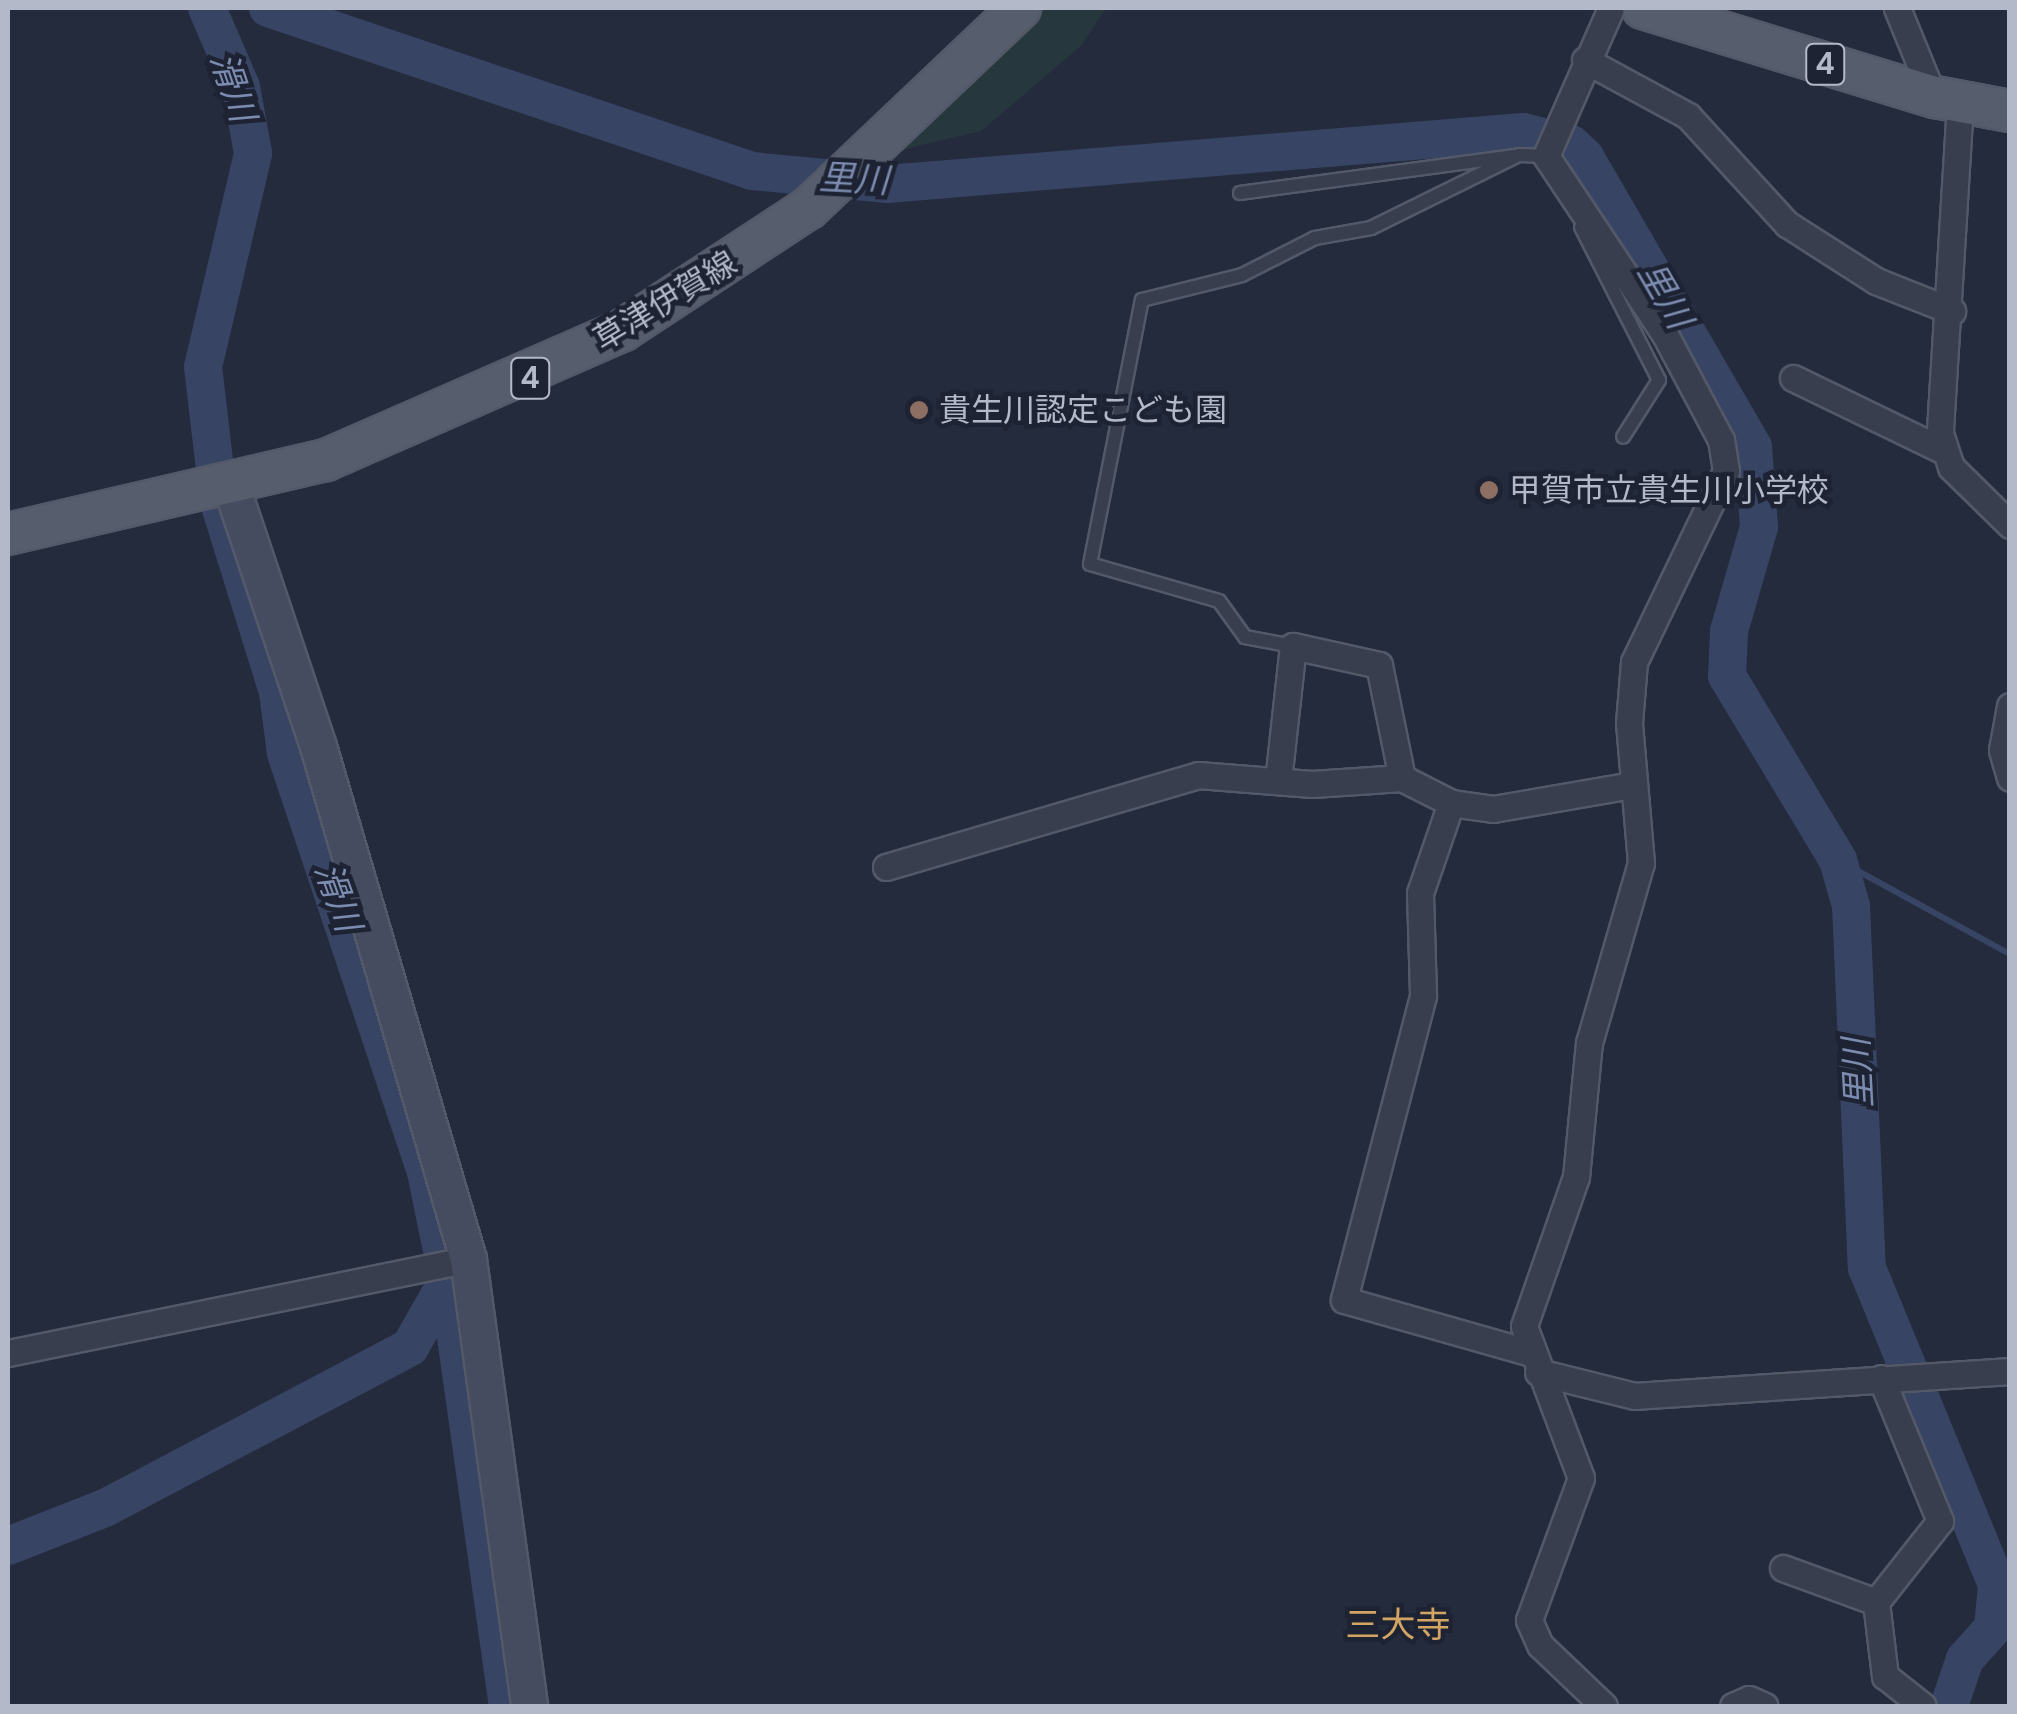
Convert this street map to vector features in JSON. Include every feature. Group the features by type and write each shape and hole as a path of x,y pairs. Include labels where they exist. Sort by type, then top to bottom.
{"main road":[{"name":"草津伊賀線","path":"8,534 220,489 326,460 520,383 695,288 809,208 1020,8"},
{"name":"4","path":"1643,8 1941,98 2010,111"}],"street":[{"path":"1591,1704 1529,1620 1582,1478 1533,1362 1527,1306 1576,1178 1589,1043 1641,862 1632,785 1634,662 1714,508 1726,456 1664,333 1564,178 1548,146 1611,8"},
{"path":"1897,8 1926,79 1941,98 1952,310 1942,450"},
{"path":"1586,60 1688,116 1786,224 1876,280 1952,310"},
{"path":"1792,378 1942,450 2010,525"},
{"path":"220,489 318,746 460,1260 530,1706"},
{"path":"1278,781 1293,646 1379,665 1402,778"},
{"path":"2010,706 2002,750 2010,778"},
{"path":"886,867 1182,777 1278,781 1402,778 1451,803 1493,809 1632,785"},
{"path":"1451,803 1420,893 1423,996 1344,1300 1634,1396 2010,1371"},
{"path":"8,1354 460,1260"},
{"path":"1885,1377 1940,1521 1876,1602 1886,1676 1923,1706"},
{"path":"1783,1568 1876,1602"},
{"path":"1733,1706 1749,1699 1765,1706"}],"lane":[{"path":"1293,646 1246,637 1219,602 1090,564 1142,300 1371,228 1519,155 1548,146"},
{"path":"1240,193 1519,155"},
{"path":"1564,178 1658,380 1622,437"}],"shaded area":[{"path":"1040,8 1106,8 1081,46 981,131 901,150"}],"waterway":[{"name":"滑川","path":"8,1546 105,1508 410,1347 448,1280 426,1172 286,753 278,692 219,503 203,367 253,153 241,87 207,8"},
{"name":"里川","path":"268,8 752,171 887,184 1523,132 1571,144 1585,157 1753,447 1759,527 1729,631 1727,676 1838,860 1851,906 1867,1268 1997,1585 1993,1628 1965,1659 1949,1706"},
{"path":"1838,860 2010,954"},
{"path":"448,1280 508,1706"}],"place":[{"name":"貴生川認定こども園","path":"919,410"},
{"name":"甲賀市立貴生川小学校","path":"1489,490"}],"district":[{"name":"三大寺","path":"1398,1625"}]}
